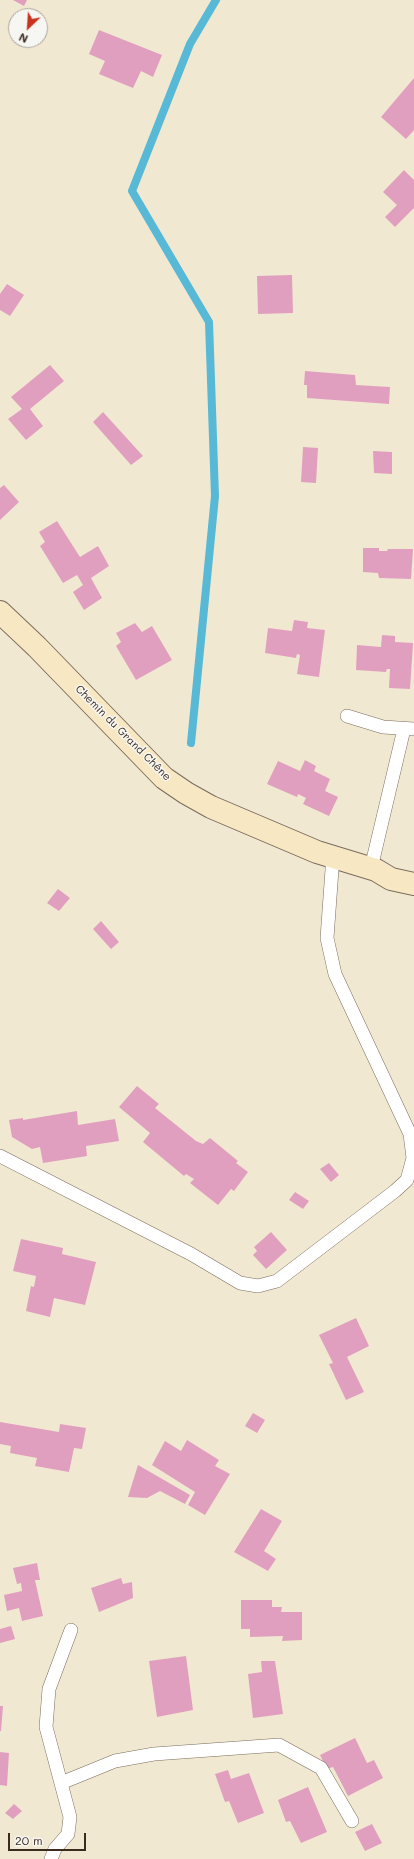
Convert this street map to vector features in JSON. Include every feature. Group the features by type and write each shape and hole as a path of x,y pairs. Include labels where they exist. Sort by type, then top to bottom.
{"main road":[{"name":"Chemin du Grand Chêne","path":"0,612 37,647 164,778 186,793 211,807 317,852 374,869 391,880 414,884"},
{"name":"Chemin du Grand Chêne","path":"374,869 385,867 414,872"}],"lane":[{"path":"347,716 383,727 409,729 374,869"},
{"path":"0,1156 190,1254 240,1283 258,1286 277,1281 395,1191 406,1180 413,1158 410,1134 335,974 327,938 333,856"},
{"path":"51,1859 55,1849 68,1834 70,1817 46,1727 49,1689 71,1630"},
{"path":"60,1783 115,1761 141,1757 279,1745 321,1768 352,1821"}],"building":[{"path":"13,0 27,0 24,6"},
{"path":"99,30 162,55 153,77 141,71 133,88 99,74 105,61 89,54"},
{"path":"414,78 414,130 406,139 381,117"},
{"path":"404,170 414,180 414,208 395,227 385,217 397,205 383,192"},
{"path":"292,275 293,313 258,314 257,276"},
{"path":"7,284 24,295 10,316 0,310 0,294"},
{"path":"50,365 64,381 30,409 43,426 26,440 8,419 22,409 11,397"},
{"path":"305,371 355,375 356,385 390,387 389,404 307,398 307,385 304,385"},
{"path":"103,412 143,456 131,465 93,422"},
{"path":"303,447 318,448 316,483 301,482"},
{"path":"373,451 392,452 392,474 374,473"},
{"path":"4,485 19,502 0,520 0,488"},
{"path":"57,521 80,557 98,546 109,566 91,578 102,598 84,610 73,592 83,585 77,575 63,583 40,546 45,542 39,532"},
{"path":"363,548 379,548 379,551 387,551 388,549 413,549 411,579 379,578 378,573 363,572"},
{"path":"294,620 308,622 307,628 325,630 319,677 297,674 300,655 297,654 296,658 265,653 268,628 292,631"},
{"path":"135,623 142,632 152,626 172,660 136,680 116,646 121,642 116,633"},
{"path":"382,635 395,636 395,642 413,643 410,689 389,688 390,669 387,669 386,672 356,670 357,645 381,647"},
{"path":"305,760 316,766 314,771 330,779 325,791 338,797 329,816 303,804 306,798 298,794 297,797 267,784 278,761 300,771"},
{"path":"58,889 70,898 59,911 47,903"},
{"path":"101,921 119,942 111,949 93,929"},
{"path":"137,1086 159,1104 155,1108 196,1141 203,1144 210,1138 238,1161 236,1163 248,1172 234,1191 231,1189 218,1205 190,1183 194,1179 186,1174 184,1176 143,1142 150,1133 119,1107"},
{"path":"77,1111 78,1125 115,1119 119,1141 86,1146 87,1156 43,1163 40,1147 32,1149 12,1137 9,1120 23,1118 23,1120"},
{"path":"329,1163 339,1175 331,1182 320,1169"},
{"path":"295,1192 309,1201 303,1209 289,1200"},
{"path":"271,1232 287,1250 266,1269 253,1255 257,1251 254,1247"},
{"path":"21,1239 63,1248 62,1254 96,1262 85,1305 54,1298 50,1317 26,1311 31,1286 34,1287 36,1276 13,1271"},
{"path":"356,1318 369,1346 347,1357 364,1392 346,1400 329,1364 333,1363 319,1335"},
{"path":"253,1413 265,1420 257,1433 245,1426"},
{"path":"0,1422 59,1432 60,1424 86,1428 82,1449 74,1448 69,1472 35,1466 37,1458 10,1453 11,1446 0,1444"},
{"path":"187,1440 219,1460 215,1466 230,1474 205,1515 188,1505 195,1492 152,1465 165,1441 181,1451"},
{"path":"138,1465 190,1495 185,1504 160,1491 147,1498 128,1497"},
{"path":"261,1509 282,1521 264,1551 276,1559 268,1571 234,1552"},
{"path":"37,1563 40,1580 35,1580 43,1616 22,1621 19,1608 7,1611 4,1595 22,1591 21,1583 17,1584 13,1568"},
{"path":"121,1578 123,1584 132,1582 133,1598 99,1612 91,1588"},
{"path":"241,1600 272,1600 272,1607 282,1607 281,1612 302,1612 302,1640 282,1641 283,1636 250,1637 250,1629 241,1629"},
{"path":"11,1626 15,1639 0,1643 0,1629"},
{"path":"186,1656 193,1710 157,1717 149,1661"},
{"path":"261,1661 275,1661 283,1714 253,1718 248,1674 262,1672"},
{"path":"0,1706 3,1706 1,1731 0,1731"},
{"path":"355,1738 367,1763 374,1760 383,1778 348,1796 333,1767 327,1769 320,1755"},
{"path":"0,1752 9,1753 7,1786 0,1785"},
{"path":"228,1770 231,1779 249,1773 264,1813 238,1823 229,1801 225,1802 215,1774"},
{"path":"308,1787 327,1832 301,1843 290,1821 286,1822 278,1800"},
{"path":"14,1804 22,1811 13,1819 5,1813"},
{"path":"372,1824 382,1843 365,1851 355,1832"}],"waterway":[{"path":"191,743 215,496 209,322 132,191 190,44 216,0"}]}
